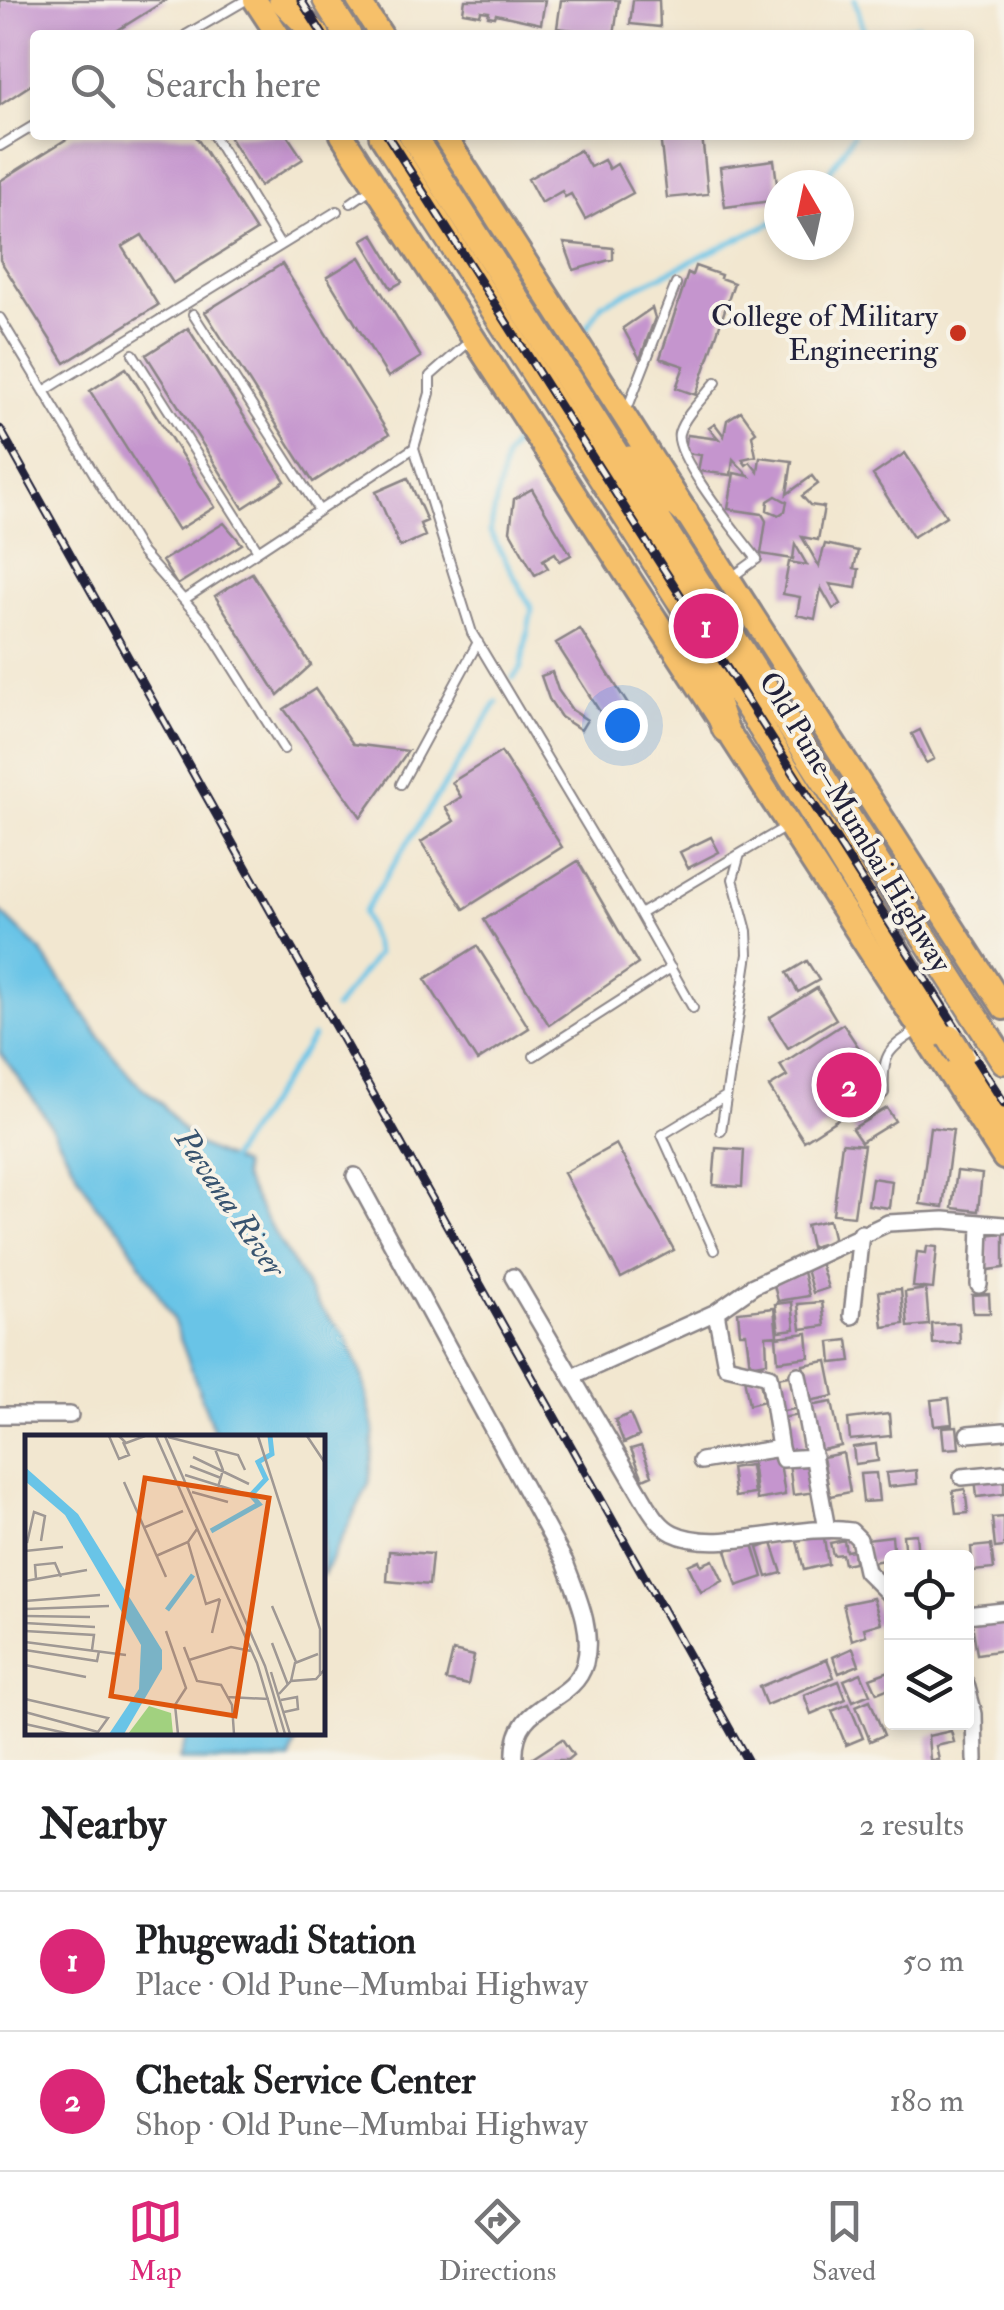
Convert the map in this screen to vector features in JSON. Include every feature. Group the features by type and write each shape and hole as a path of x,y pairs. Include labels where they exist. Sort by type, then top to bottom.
{"highway":[{"path":"282,0 313,30"},
{"path":"296,0 315,30"},
{"path":"326,0 345,30"},
{"name":"Old Pune–Mumbai Highway","path":"385,140 684,608 950,1050 1004,1124"},
{"name":"Old Pune–Mumbai Highway","path":"415,140 1004,1061"},
{"path":"601,432 685,512"},
{"path":"684,608 724,729"}],"main road":[{"path":"256,0 275,30"},
{"path":"358,0 377,30"},
{"path":"345,140 920,1029 950,1050 1004,1158"},
{"path":"447,140 1004,1012 950,1050"}],"street":[{"path":"355,1176 566,1562 580,1604 587,1631 585,1664 577,1679 524,1719 514,1746 515,1760"},
{"path":"572,1377 716,1312 754,1286 888,1223 918,1220 1004,1225"},
{"path":"978,1285 980,1224"},
{"path":"852,1316 861,1234"},
{"path":"513,1277 655,1517 676,1536 710,1540 827,1529 856,1534 866,1571 884,1589"},
{"path":"716,1312 726,1366 769,1376 783,1459 814,1457"},
{"path":"798,1374 827,1529"},
{"path":"0,1415 70,1414"},
{"path":"968,1434 1004,1431"},
{"path":"701,1461 780,1448"},
{"path":"962,1477 1004,1473"},
{"path":"974,1614 1004,1610"},
{"path":"974,1714 975,1760"}],"lane":[{"path":"195,30 246,0"},
{"path":"0,146 30,128"},
{"path":"216,140 280,245"},
{"path":"351,203 375,186"},
{"path":"44,390 337,210"},
{"path":"624,417 676,284"},
{"path":"193,314 319,510"},
{"path":"0,318 142,553 206,625 284,748"},
{"path":"473,338 430,376 430,392 414,448 435,522 478,642 694,1008"},
{"path":"133,354 257,549"},
{"path":"716,382 680,431 679,442 687,462 757,559 728,579"},
{"path":"184,599 414,448"},
{"path":"401,784 478,642"},
{"path":"640,914 788,826"},
{"path":"721,1132 748,954 747,931 733,880 740,854"},
{"path":"534,1056 671,968"},
{"path":"871,1104 884,1093 887,1054 894,1044 920,1029"},
{"path":"714,1250 662,1135 726,1096"}],"water":[{"name":"Pavana River","path":"0,911 41,951 110,1052 161,1103 192,1142 242,1165 243,1178 318,1305 346,1336 363,1378 374,1430 369,1484 325,1572 325,1435 215,1435 173,1319 121,1231 96,1206 43,1113 0,1052"},
{"path":"187,1735 297,1735 291,1760 179,1760"}],"building":[{"path":"0,0 166,0 118,30 30,30 30,85 0,105"},
{"path":"465,0 545,0 541,24 496,14 488,16 489,12 463,12"},
{"path":"561,0 619,0 615,30 557,28"},
{"path":"633,0 659,0 660,27 630,24"},
{"path":"65,140 198,140 256,231 173,283 142,235 122,247 158,305 65,363 0,260 0,181"},
{"path":"231,140 290,140 303,159 260,186"},
{"path":"661,140 703,140 708,194 667,198"},
{"path":"580,150 590,167 604,160 609,169 617,164 633,193 585,219 571,194 565,197 562,191 541,203 528,179"},
{"path":"774,160 775,170 764,170 764,202 725,207 720,167"},
{"path":"373,234 402,282 391,288 362,240"},
{"path":"564,243 613,248 613,259 574,270"},
{"path":"360,257 421,357 388,377 327,277"},
{"path":"282,264 389,434 313,482 205,312"},
{"path":"695,266 734,283 696,395 676,388 684,366 660,358 688,273 692,275"},
{"path":"652,308 655,318 640,359 623,328"},
{"path":"188,328 285,481 243,508 146,355"},
{"path":"126,368 215,507 178,530 90,391"},
{"path":"741,411 756,432 752,435 756,456 742,459 746,465 750,462 758,472 760,457 792,461 787,494 812,476 818,484 802,496 810,505 824,507 818,540 802,537 819,566 825,544 858,551 854,568 859,569 856,588 830,584 841,604 833,609 821,588 815,619 797,615 800,597 783,594 789,562 807,565 795,544 793,559 761,554 766,521 762,514 728,509 734,473 749,476 733,459 731,475 698,471 701,455 685,453 687,435 719,439 709,428 715,424 724,436 727,420","holes":["776,496 787,502 785,511 779,515 767,510 768,501"]},
{"path":"905,453 946,516 913,537 873,475"},
{"path":"408,478 427,521 420,524 425,536 400,547 376,492"},
{"path":"532,489 571,555 560,561 555,553 543,560 548,568 535,575 510,531 514,499"},
{"path":"224,523 242,544 177,585 162,561"},
{"path":"252,573 311,665 278,695 215,596"},
{"path":"580,629 639,722 616,737 556,643"},
{"path":"552,672 558,690 572,710 587,720 581,730 561,717 549,699 541,676"},
{"path":"315,689 353,744 408,751 361,817 284,709"},
{"path":"920,730 934,759 926,763 912,734"},
{"path":"501,752 562,847 464,909 421,842 454,821 445,807 461,797 452,782"},
{"path":"711,837 719,852 688,868 680,852"},
{"path":"578,861 638,964 549,1025 484,920"},
{"path":"477,946 529,1028 477,1061 425,979"},
{"path":"807,961 819,980 798,992 787,973"},
{"path":"817,988 836,1019 788,1048 769,1018"},
{"path":"843,1024 879,1078 864,1088 870,1098 804,1141 769,1087 787,1076 780,1065"},
{"path":"887,1108 895,1121 861,1142 852,1129"},
{"path":"930,1127 953,1130 943,1207 920,1204"},
{"path":"842,1143 864,1145 854,1216 833,1214"},
{"path":"616,1144 674,1250 621,1278 564,1173"},
{"path":"716,1148 744,1150 742,1187 713,1185"},
{"path":"957,1171 982,1174 978,1211 952,1208"},
{"path":"872,1178 892,1181 889,1208 868,1205"},
{"path":"829,1220 834,1241 811,1247 806,1225"},
{"path":"1004,1233 1004,1268 988,1270 984,1235"},
{"path":"927,1246 937,1247 933,1289 913,1287 917,1252 926,1253"},
{"path":"820,1262 828,1288 813,1293 805,1266"},
{"path":"803,1272 809,1296 778,1301 773,1281"},
{"path":"901,1289 904,1324 883,1327 879,1291"},
{"path":"926,1289 929,1325 908,1327 905,1292"},
{"path":"989,1294 990,1313 973,1313 972,1295"},
{"path":"792,1302 795,1329 779,1331 775,1304"},
{"path":"822,1302 825,1326 801,1329 798,1304"},
{"path":"774,1308 777,1335 766,1336 767,1362 750,1365 746,1333 740,1333 738,1312"},
{"path":"959,1323 960,1343 933,1344 932,1324"},
{"path":"807,1333 809,1357 778,1361 776,1337"},
{"path":"848,1340 851,1361 832,1363 830,1342"},
{"path":"827,1361 834,1396 809,1401 803,1365"},
{"path":"794,1375 800,1408 778,1412 772,1379"},
{"path":"759,1376 764,1401 749,1405 744,1377"},
{"path":"949,1398 952,1424 934,1426 931,1400"},
{"path":"832,1402 841,1446 817,1451 809,1406"},
{"path":"630,1414 639,1436 624,1443 615,1420"},
{"path":"889,1414 891,1436 850,1440 848,1419"},
{"path":"800,1415 806,1455 786,1458 780,1418"},
{"path":"957,1426 959,1448 944,1449 942,1427"},
{"path":"876,1444 878,1461 855,1464 853,1447"},
{"path":"641,1446 652,1475 643,1479 631,1449"},
{"path":"778,1450 785,1495 757,1500 751,1454"},
{"path":"843,1453 850,1492 830,1496 823,1457"},
{"path":"811,1460 816,1492 793,1495 789,1463"},
{"path":"750,1465 754,1494 735,1497 731,1468"},
{"path":"916,1470 917,1484 888,1487 886,1473"},
{"path":"876,1473 879,1501 863,1502 860,1474"},
{"path":"1004,1475 1004,1494 977,1497 975,1478"},
{"path":"965,1489 968,1513 956,1514 953,1491"},
{"path":"1004,1517 1004,1547 995,1548 992,1518"},
{"path":"916,1534 917,1550 904,1550 903,1535"},
{"path":"892,1536 893,1550 884,1550 884,1560 868,1563 866,1539"},
{"path":"796,1537 824,1538 828,1564 804,1570"},
{"path":"844,1540 846,1551 853,1550 854,1562 844,1564 842,1554 833,1555 830,1543"},
{"path":"752,1541 763,1577 737,1586 726,1550"},
{"path":"772,1543 782,1573 767,1577 758,1548"},
{"path":"991,1545 994,1569 974,1571 971,1547"},
{"path":"389,1551 432,1554 429,1585 387,1581"},
{"path":"699,1560 701,1565 713,1560 723,1581 701,1592 688,1565"},
{"path":"873,1598 881,1623 864,1628 866,1635 852,1640 843,1604"},
{"path":"1004,1618 1004,1650 977,1654 974,1623"},
{"path":"853,1648 859,1665 839,1673 833,1657"},
{"path":"453,1651 474,1656 468,1685 446,1680"},
{"path":"827,1659 834,1677 766,1705 759,1687"},
{"path":"861,1673 870,1694 853,1701 844,1680"},
{"path":"884,1673 884,1690 877,1693 870,1678"},
{"path":"839,1681 846,1699 811,1714 804,1695"},
{"path":"870,1700 884,1735 870,1741 856,1706"},
{"path":"849,1704 863,1738 846,1745 832,1711"},
{"path":"951,1731 954,1742 936,1746 939,1760 930,1760 928,1736"},
{"path":"562,1739 573,1755 567,1760 530,1760"}],"waterway":[{"path":"855,0 864,30"},
{"path":"896,30 918,26 919,30"},
{"path":"831,170 850,140"},
{"path":"580,338 602,304 764,226"},
{"path":"513,678 521,668 532,609 490,532 505,458 524,428"},
{"path":"335,1008 377,954 363,913 497,702"},
{"name":"Pavana River","path":"228,1162 313,1037"}],"railway":[{"path":"301,0 320,30"},
{"path":"390,140 1004,1103"},
{"path":"0,429 747,1760"}],"place":[{"name":"College of Military Engineering","path":"958,333"},
{"name":"Phugewadi Station","path":"706,626"},
{"name":"Chetak Service Center","path":"849,1085"}]}
